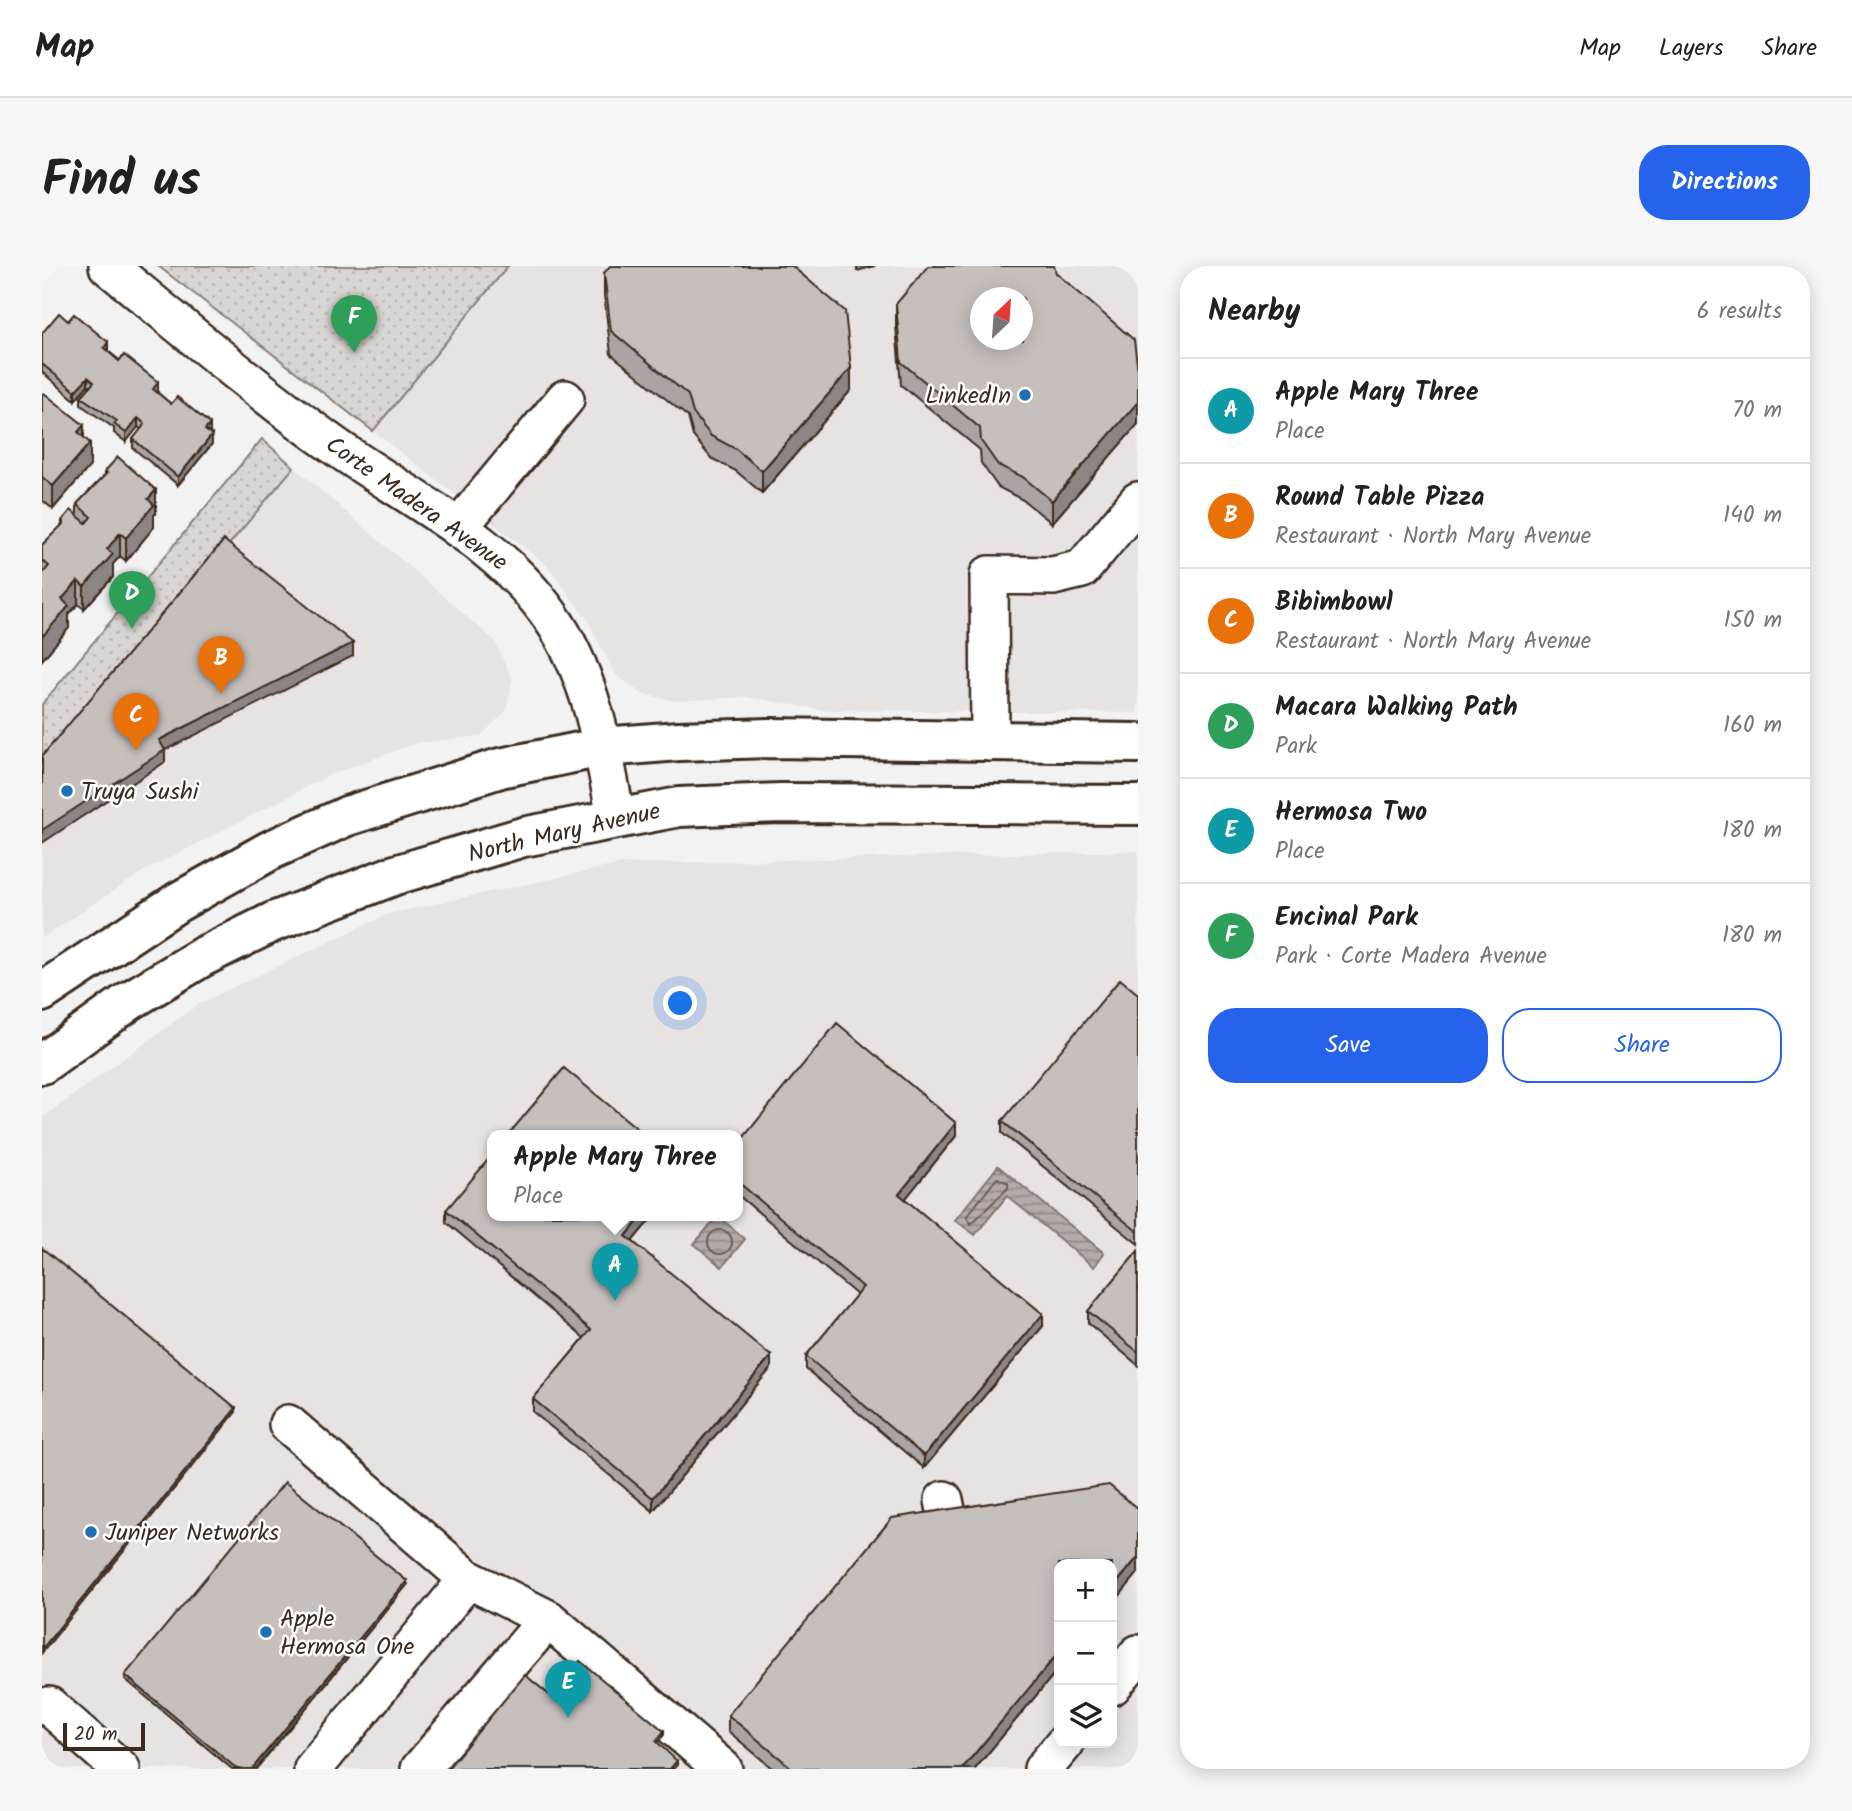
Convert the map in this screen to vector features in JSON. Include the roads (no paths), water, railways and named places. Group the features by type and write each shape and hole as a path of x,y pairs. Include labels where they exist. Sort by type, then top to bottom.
{"main road":[{"path":"42,992 178,902 271,850 347,816 500,768 603,747 769,738 1138,743"},
{"name":"North Mary Avenue","path":"42,1064 129,1002 191,963 273,922 413,869 523,837 679,807 782,803 1138,805"}],"street":[{"name":"Corte Madera Avenue","path":"108,266 331,444 458,528 517,575 557,626 581,676 603,747 616,818"},
{"path":"458,528 565,399"},
{"path":"990,742 989,575 1053,576 1082,569 1138,501"},
{"path":"288,1424 468,1579 548,1619 723,1769"},
{"path":"313,1769 468,1579"},
{"path":"420,1769 548,1619"},
{"path":"1113,1685 1138,1654"},
{"path":"49,1706 121,1769"},
{"path":"1043,1769 1061,1748"}],"water":[{"path":"998,1166 1104,1253 1094,1267 1007,1196 975,1235 955,1220"},
{"path":"714,1221 724,1221 745,1239 722,1267 694,1244"}],"place":[{"name":"Encinal Park","path":"354,353"},
{"name":"LinkedIn","path":"1025,395"},
{"name":"Macara Walking Path","path":"132,629"},
{"name":"Round Table Pizza","path":"221,694"},
{"name":"Bibimbowl","path":"136,751"},
{"name":"Truya Sushi","path":"67,791"},
{"name":"Apple Mary Three","path":"615,1301"},
{"name":"Juniper Networks","path":"91,1532"},
{"name":"Apple Hermosa One","path":"266,1632"},
{"name":"Hermosa Two","path":"568,1718"}]}
